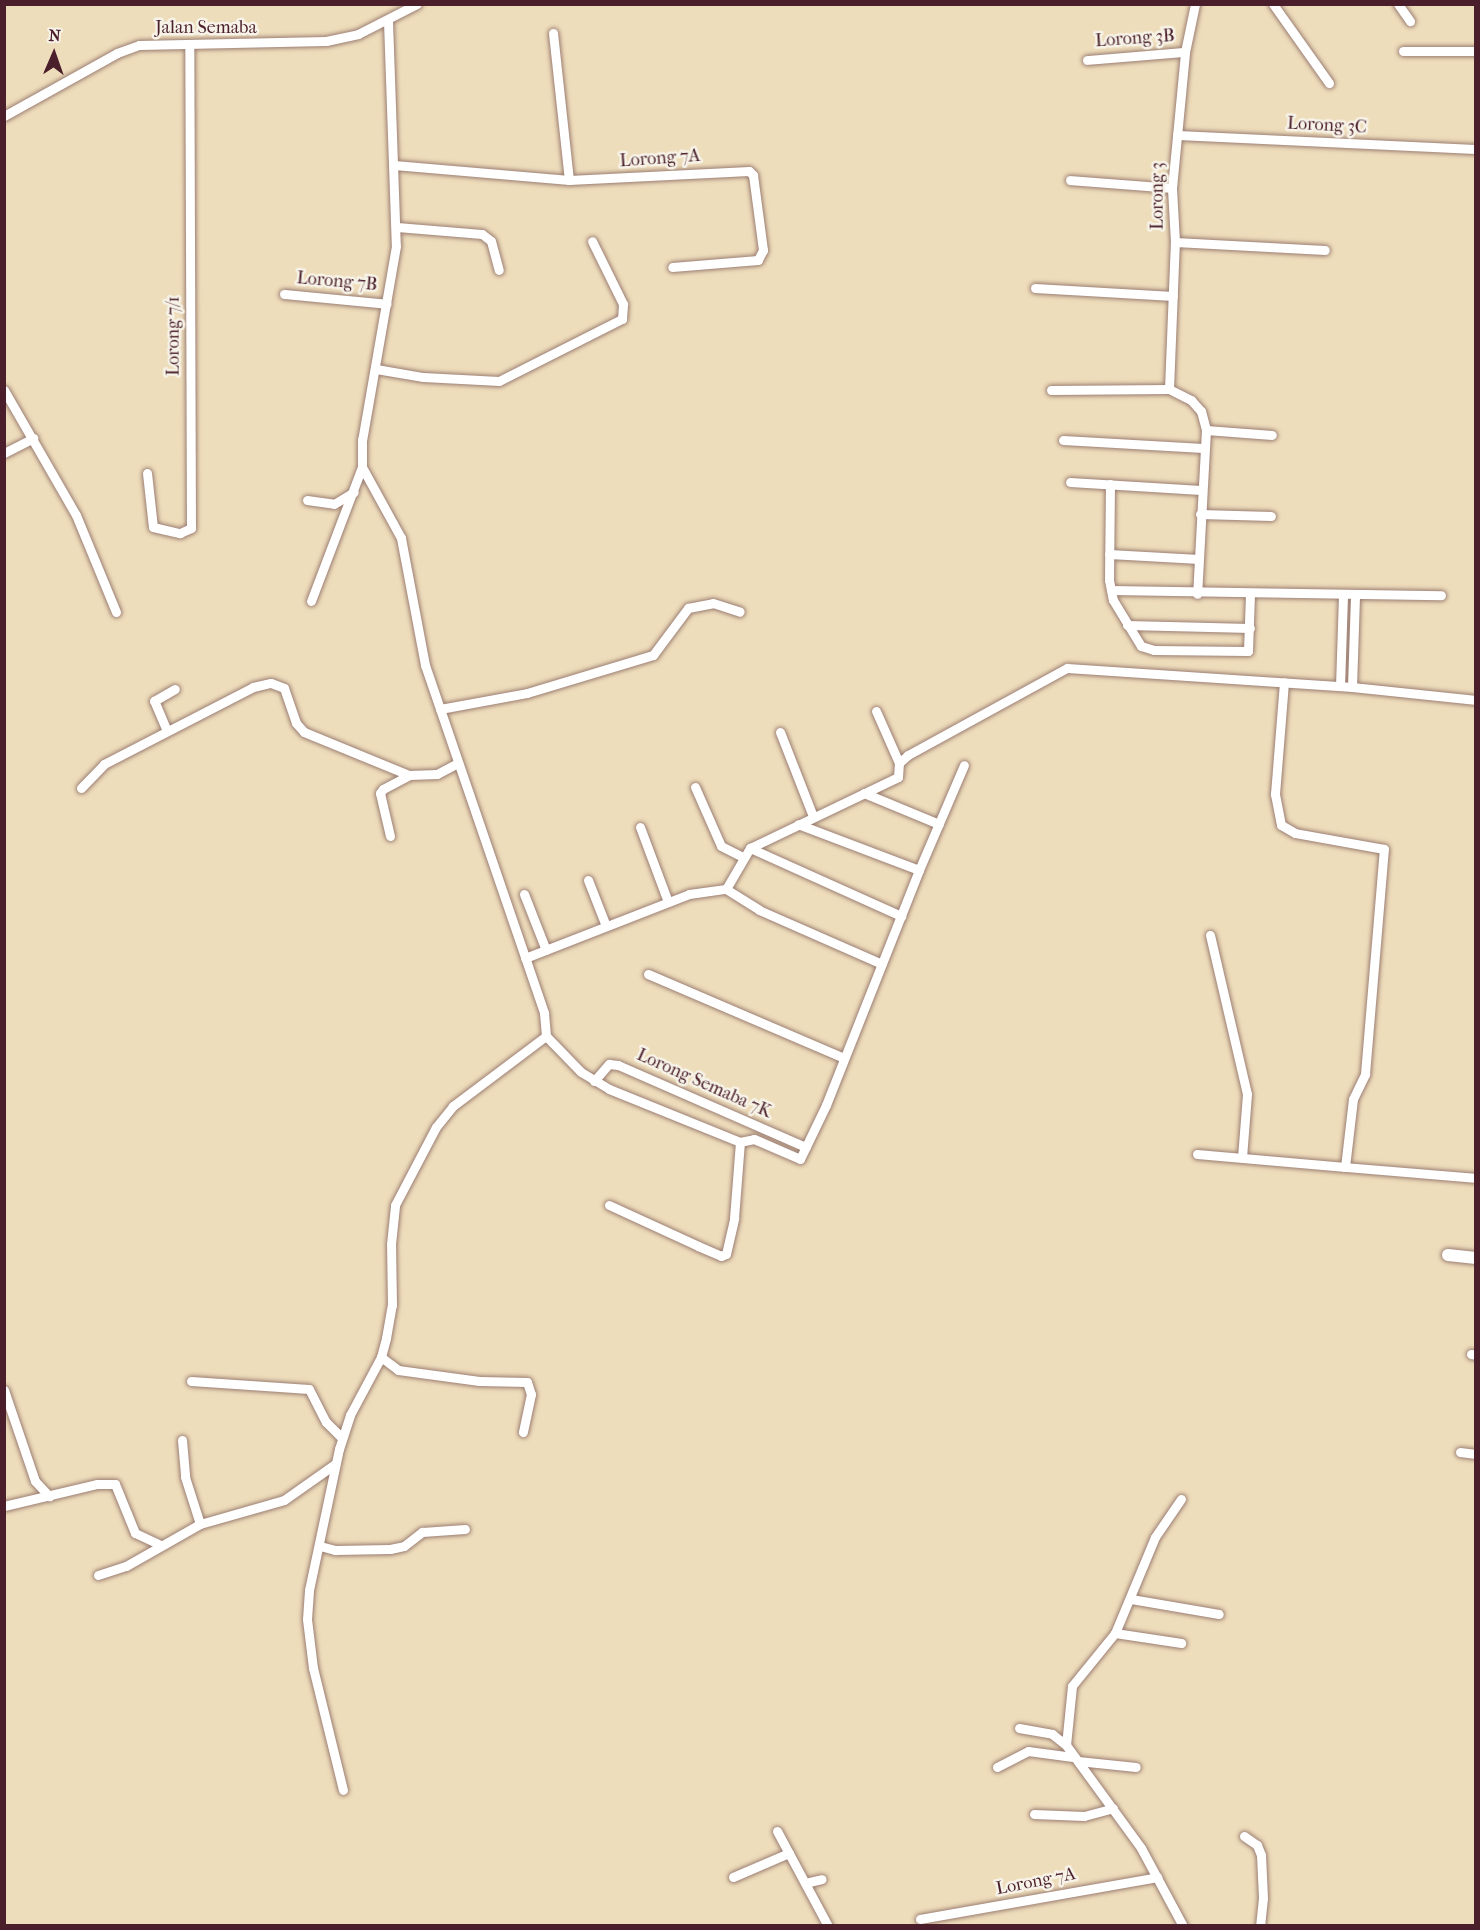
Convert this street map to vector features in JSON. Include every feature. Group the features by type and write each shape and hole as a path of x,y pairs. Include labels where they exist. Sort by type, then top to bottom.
{"street":[{"name":"Jalan Semaba","path":"4,116 117,53 140,45 189,46 326,41 388,21 417,4"},
{"name":"Lorong 3","path":"1169,389 1175,242 1172,188 1185,52 1195,4"},
{"path":"1273,4 1329,83"},
{"path":"1398,4 1410,21"},
{"path":"311,602 362,467 362,440 387,304 397,227 388,21"},
{"path":"553,33 569,180"},
{"name":"Lorong 7/1","path":"147,473 153,527 180,533 191,528 189,46"},
{"path":"1403,51 1476,51"},
{"name":"Lorong 3B","path":"1088,60 1185,52"},
{"name":"Lorong 3C","path":"1177,135 1476,149"},
{"name":"Lorong 7A","path":"394,165 569,180 749,171 763,250 758,260 672,267"},
{"path":"1070,180 1172,188"},
{"path":"397,227 482,234 491,241 499,270"},
{"path":"376,369 423,377 499,381 621,319 623,304 592,241"},
{"path":"1175,242 1325,250"},
{"path":"1035,288 1173,296"},
{"name":"Lorong 7B","path":"284,294 387,304"},
{"path":"1051,390 1169,389 1191,400 1201,411 1206,430 1203,448 1197,594"},
{"path":"4,390 85,534 116,612"},
{"path":"1206,430 1272,435"},
{"path":"4,453 33,438"},
{"path":"1064,440 1203,448"},
{"path":"362,467 401,538 424,661 544,1013 546,1036 594,1081 740,1142 754,1139 800,1159 844,1058 919,870 964,765"},
{"path":"1070,482 1201,489"},
{"path":"1110,484 1111,590 1127,625 1142,646 1155,650 1246,652 1249,650 1250,594"},
{"path":"307,500 334,504 354,492"},
{"path":"1200,514 1271,516"},
{"path":"1109,554 1199,559"},
{"path":"1111,590 1197,594 1441,595"},
{"path":"1340,686 1343,596"},
{"path":"1352,687 1355,596"},
{"path":"440,709 527,693 653,655 688,608 713,603 740,612"},
{"path":"1127,625 1250,628"},
{"path":"899,763 1067,668 1340,686 1476,700"},
{"path":"1284,682 1275,794 1281,825 1295,833 1384,849 1365,1074 1353,1099 1345,1167"},
{"path":"81,788 104,764 253,687 271,683 284,688 296,723 304,732 409,775 437,774 458,763"},
{"path":"167,731 154,701 175,689"},
{"path":"726,889 750,848 898,777 899,763 876,711"},
{"path":"780,732 813,816"},
{"path":"390,836 380,793 409,775"},
{"path":"695,787 721,846 743,857"},
{"path":"864,793 939,824"},
{"path":"798,824 919,870"},
{"path":"640,827 668,902"},
{"path":"750,848 901,916"},
{"path":"588,880 606,926"},
{"path":"525,958 689,894 726,889 759,910 882,964"},
{"path":"524,894 546,950"},
{"path":"1210,934 1247,1094 1242,1158"},
{"path":"648,974 844,1058"},
{"path":"343,1790 321,1712 307,1620 335,1464 342,1438 350,1415 381,1357 392,1305 390,1244 395,1205 436,1127 453,1106 546,1036"},
{"name":"Lorong Semaba 7K","path":"594,1081 609,1064 618,1065 806,1147"},
{"path":"609,1205 698,1246 726,1254 734,1218 740,1142"},
{"path":"1197,1154 1476,1178"},
{"path":"1448,1255 1476,1258"},
{"path":"381,1357 398,1370 480,1381 527,1382 531,1394 523,1432"},
{"path":"191,1381 309,1389 326,1422 342,1438"},
{"path":"4,1390 35,1481 49,1496"},
{"path":"183,1440 185,1477 200,1524"},
{"path":"1460,1452 1476,1454"},
{"path":"98,1575 126,1566 159,1544 200,1524 284,1500 335,1464"},
{"path":"4,1506 97,1484 115,1484 135,1533 159,1544"},
{"path":"1066,1745 1071,1686 1115,1634 1155,1537 1181,1499"},
{"path":"320,1546 335,1550 390,1550 404,1546 422,1532 465,1529"},
{"path":"1131,1599 1219,1614"},
{"path":"1115,1634 1180,1644"},
{"path":"1019,1728 1052,1734 1066,1745 1113,1808 1157,1877 1183,1926"},
{"path":"997,1767 1028,1751 1136,1767"},
{"path":"1034,1814 1084,1816 1113,1808"},
{"path":"777,1831 828,1926"},
{"path":"1244,1836 1257,1845 1261,1855 1263,1898 1260,1926"},
{"path":"733,1877 789,1853"},
{"name":"Lorong 7A","path":"920,1919 1157,1877"},
{"path":"805,1883 822,1879"}]}
